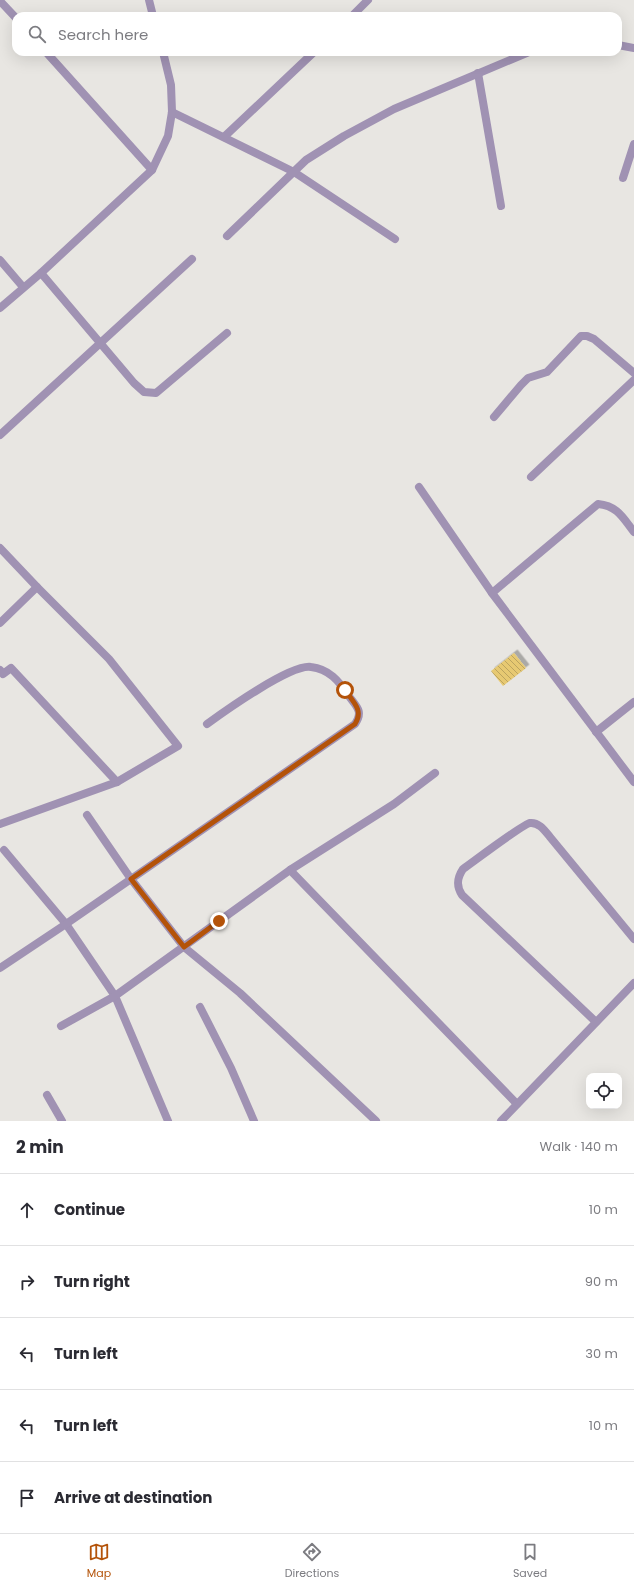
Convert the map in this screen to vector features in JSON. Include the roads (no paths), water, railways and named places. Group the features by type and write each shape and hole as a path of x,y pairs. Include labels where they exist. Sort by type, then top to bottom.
{"street":[{"path":"0,0 12,14"},
{"path":"149,0 153,12"},
{"path":"356,12 368,0"},
{"path":"622,46 634,48"},
{"path":"50,56 152,170"},
{"path":"0,308 41,273 152,170 168,136 172,112 171,85 164,56"},
{"path":"224,138 310,56"},
{"path":"227,236 306,160 344,136 388,112 519,56"},
{"path":"478,74 500,206"},
{"path":"172,112 294,172 395,239"},
{"path":"623,178 634,144"},
{"path":"0,435 192,259"},
{"path":"0,260 23,287"},
{"path":"41,273 134,383 144,392 156,393 228,333"},
{"path":"494,417 528,378 547,372 580,336 587,336 594,339 634,373"},
{"path":"531,477 634,380"},
{"path":"419,487 492,593 634,782"},
{"path":"492,593 598,504 608,505 619,513 634,532"},
{"path":"0,548 110,659 178,746 117,782 0,824"},
{"path":"0,623 37,587"},
{"path":"0,968 355,724 360,717 359,710 338,680 325,670 310,666 294,670 255,692 207,724"},
{"path":"1,674 11,668 117,782"},
{"path":"596,732 634,702"},
{"path":"61,1026 115,996 290,870 394,804 435,773"},
{"path":"87,815 131,879 184,947 240,993 376,1121"},
{"path":"596,1022 462,895 458,889 458,876 463,869 518,830 529,823 536,824 550,836 634,939"},
{"path":"4,850 66,924 115,996 168,1121"},
{"path":"290,870 517,1104"},
{"path":"501,1121 634,982"},
{"path":"200,1007 231,1068 254,1121"},
{"path":"47,1095 62,1121"}]}
